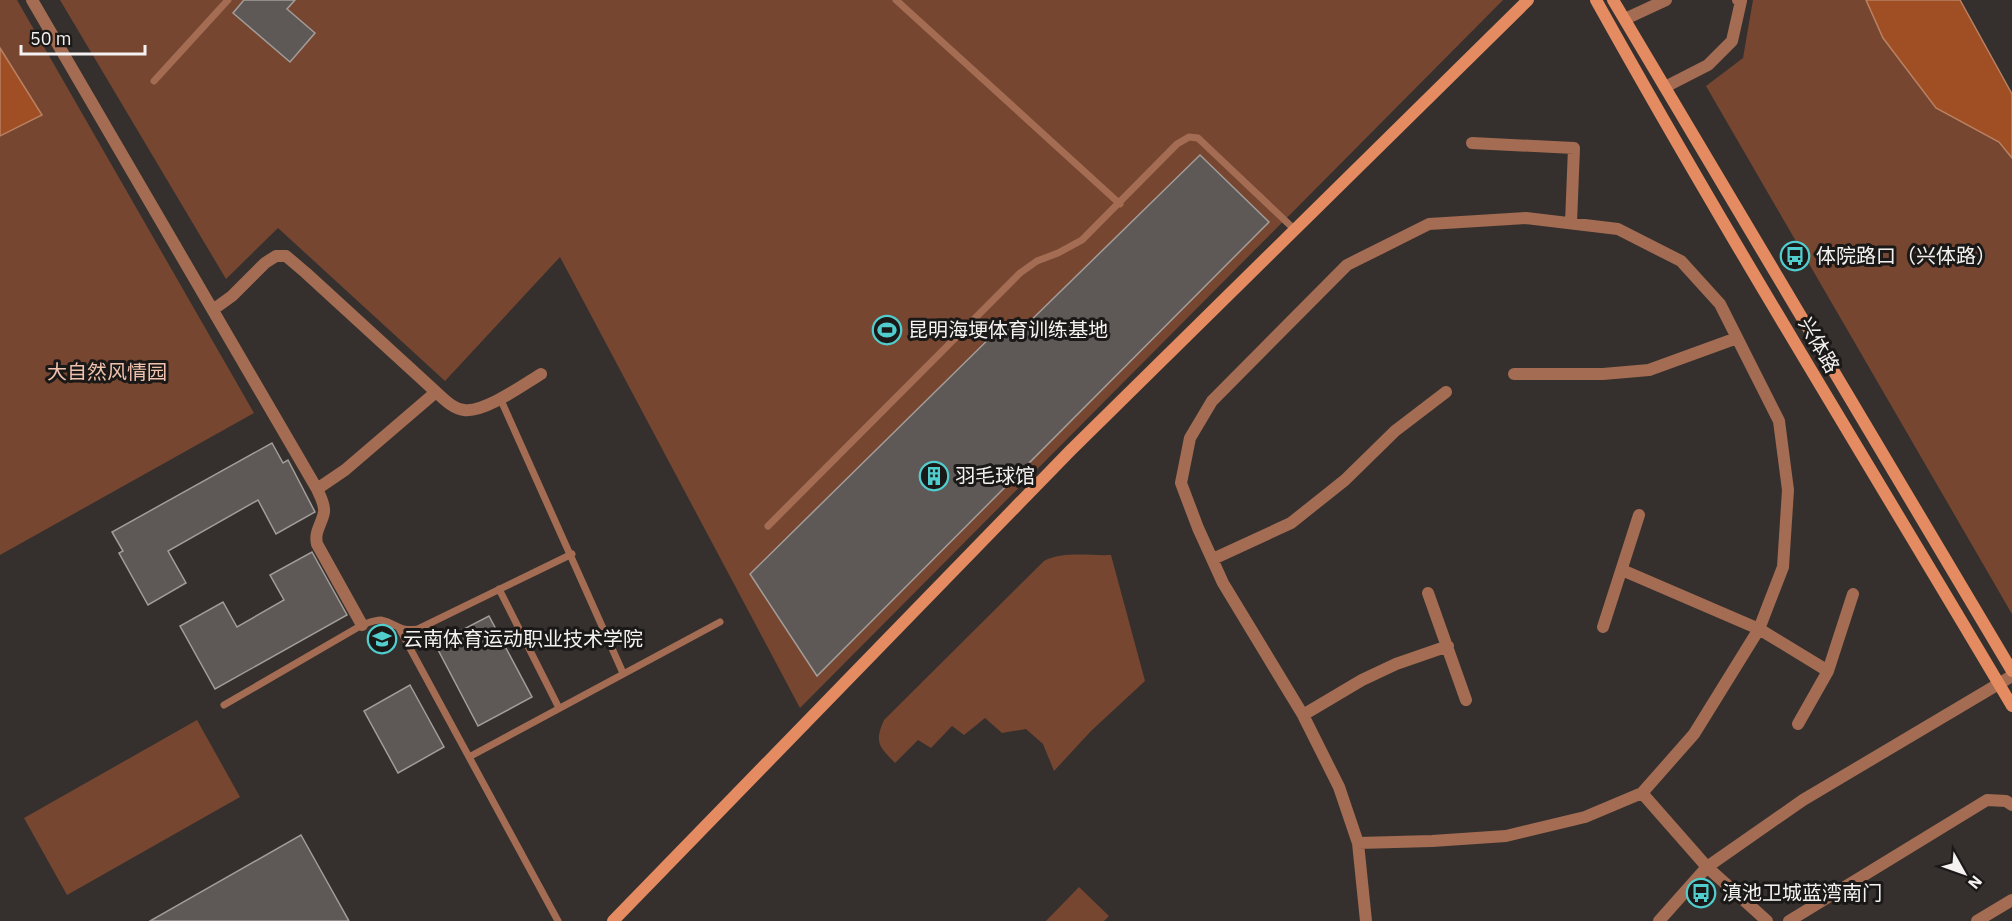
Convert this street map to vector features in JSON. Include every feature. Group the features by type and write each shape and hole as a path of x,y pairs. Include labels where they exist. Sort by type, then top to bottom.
{"street":[{"path":"32,0 317,489 324,512 315,536 317,544 362,626"},
{"path":"613,921 1070,451 1528,0"},
{"name":"兴体路","path":"1596,0 1638,76 1824,393 2012,706"},
{"name":"兴体路","path":"1613,0 2012,671"},
{"path":"1625,19 1666,0"},
{"path":"1665,87 1708,65 1732,41 1740,0"},
{"path":"1472,143 1574,148 1571,223"},
{"path":"1358,843 1506,836 1585,817 1642,793 1694,734 1759,629 1784,567 1788,490 1779,421 1720,304 1681,261 1618,229 1526,218 1429,224 1347,265 1212,401 1190,438 1181,483 1223,583 1303,715 1339,786 1358,843 1366,921"},
{"path":"213,309 232,296 265,263 276,256 286,256 436,393 456,408 466,411 483,407 541,374"},
{"path":"1514,374 1603,374 1649,370 1737,338"},
{"path":"1212,559 1291,523 1345,480 1395,431 1446,392"},
{"path":"317,489 330,481 436,393"},
{"path":"1603,627 1640,515"},
{"path":"1622,570 1759,629 1828,671"},
{"path":"1428,593 1466,700"},
{"path":"1798,724 1828,671 1853,594"},
{"path":"1303,715 1370,676 1396,664 1448,646"},
{"path":"1659,921 1707,867 1803,800 2012,676"},
{"path":"1642,793 1707,867 1767,921"},
{"path":"1789,921 1987,800 2006,801 2012,805"},
{"path":"1977,921 2012,900"}],"lane":[{"path":"154,81 228,0"},
{"path":"896,0 1120,204"},
{"path":"768,526 1020,273 1037,261 1082,240 1177,144 1189,137 1198,138 1294,229"},
{"path":"500,398 572,554 623,673"},
{"path":"224,705 362,626 381,620 406,631 418,628 572,554"},
{"path":"499,589 559,708"},
{"path":"469,757 720,622"},
{"path":"399,628 558,921"}],"green space":[{"name":"大自然风情园","path":"0,0 17,0 254,413 0,555"},
{"name":"昆明海埂体育训练基地","path":"60,0 1503,0 800,708 560,257 445,381 278,228 226,279"},
{"path":"1753,0 1960,0 2012,94 2012,614 1706,86 1743,58"},
{"path":"1068,555 1111,555 1145,681 1091,731 1054,771 1043,744 1026,729 1002,733 985,718 964,735 952,726 931,748 918,740 895,763 880,744 879,734 884,720 1044,561"},
{"path":"197,720 240,797 67,895 24,818"},
{"path":"1079,887 1109,916 1104,921 1046,921"}],"shaded area":[{"path":"1866,0 1960,0 2012,94 2012,158 1999,142 1936,108 1883,38"},
{"path":"0,48 42,115 0,136"}],"building":[{"path":"244,0 295,0 287,9 315,33 290,62 233,13"},
{"name":"羽毛球馆","path":"1200,155 1269,222 817,676 750,574 1006,322 1018,333"},
{"path":"272,443 283,463 288,460 315,512 276,534 258,500 168,551 186,583 148,605 119,553 123,551 112,532"},
{"path":"312,552 347,615 215,689 180,626 223,602 237,627 284,600 270,575"},
{"path":"489,616 532,697 478,726 435,644"},
{"path":"410,685 444,747 398,773 364,711"},
{"path":"301,835 349,921 150,921"}],"place":[{"name":"体院路口（兴体路）","path":"1795,256"},
{"name":"昆明海埂体育训练基地","path":"887,330"},
{"name":"羽毛球馆","path":"934,476"},
{"name":"云南体育运动职业技术学院","path":"382,639"},
{"name":"滇池卫城蓝湾南门","path":"1701,893"}]}
